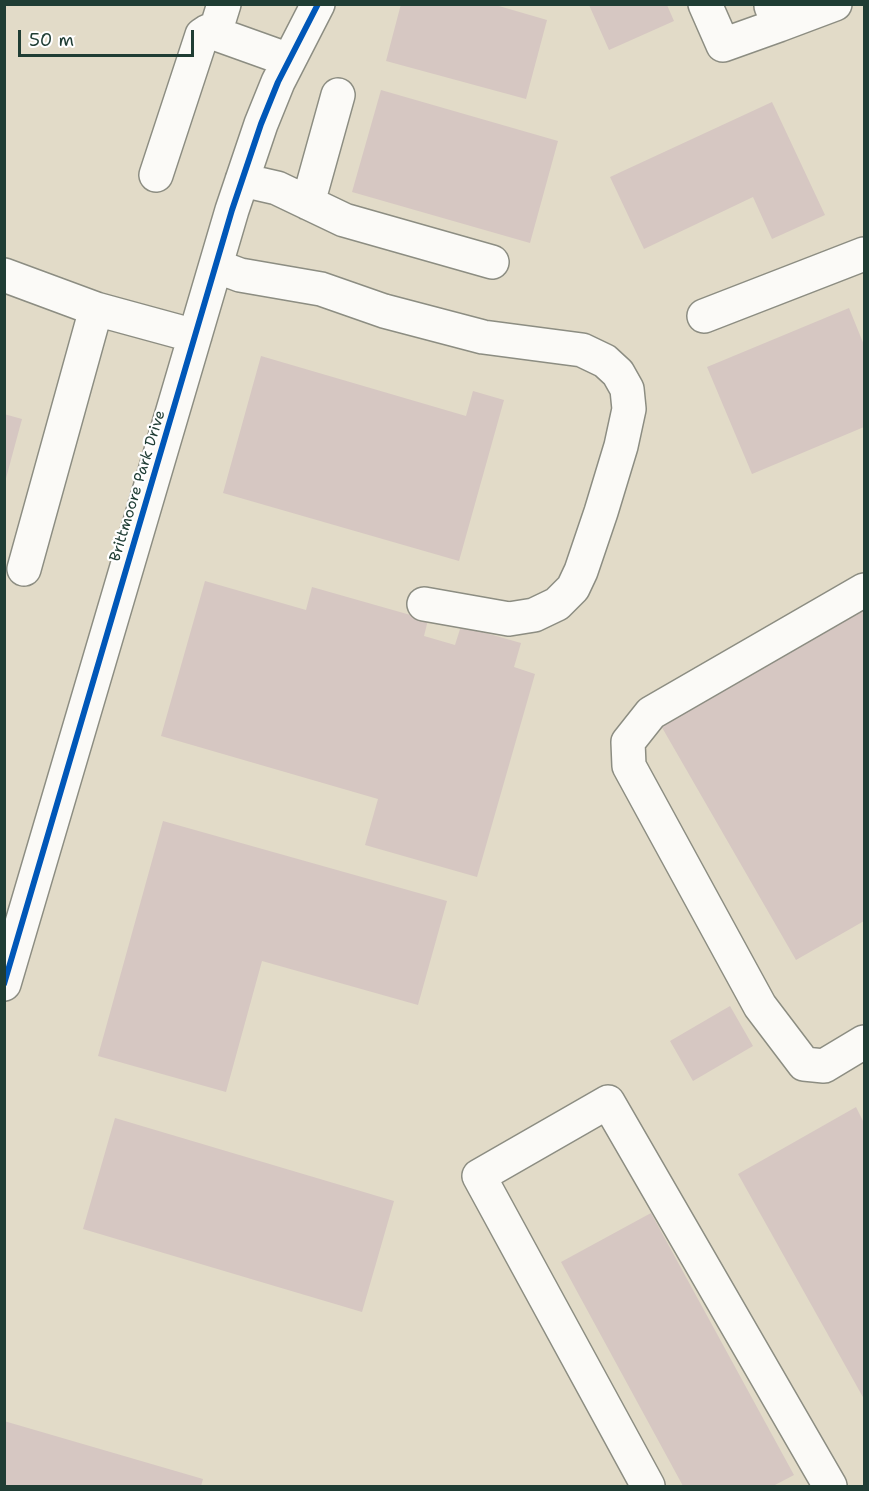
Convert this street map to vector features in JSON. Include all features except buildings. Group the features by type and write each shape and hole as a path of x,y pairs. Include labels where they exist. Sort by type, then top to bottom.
{"street":[{"name":"Brittmoore Park Drive","path":"4,984 242,180 261,124 289,60 318,4"},
{"path":"705,4 723,45 775,15 836,4"},
{"path":"156,175 202,35 220,19 289,60"},
{"path":"308,203 338,95"},
{"path":"242,180 277,188 344,220 492,262"},
{"path":"704,316 864,254"},
{"path":"216,266 240,275 321,289 384,311 483,337 582,350 605,361 618,373 627,389 629,409 621,446 601,512 573,588 557,604 534,615 509,619 424,604"},
{"path":"4,275 96,309 195,336"},
{"path":"24,569 96,309"},
{"path":"864,590 651,713 628,742 629,766 760,1006 804,1064 824,1065 864,1042"},
{"path":"648,1486 479,1176 608,1102 830,1486"}],"cycle path":[{"path":"4,984 232,210 278,82 318,4"}]}
